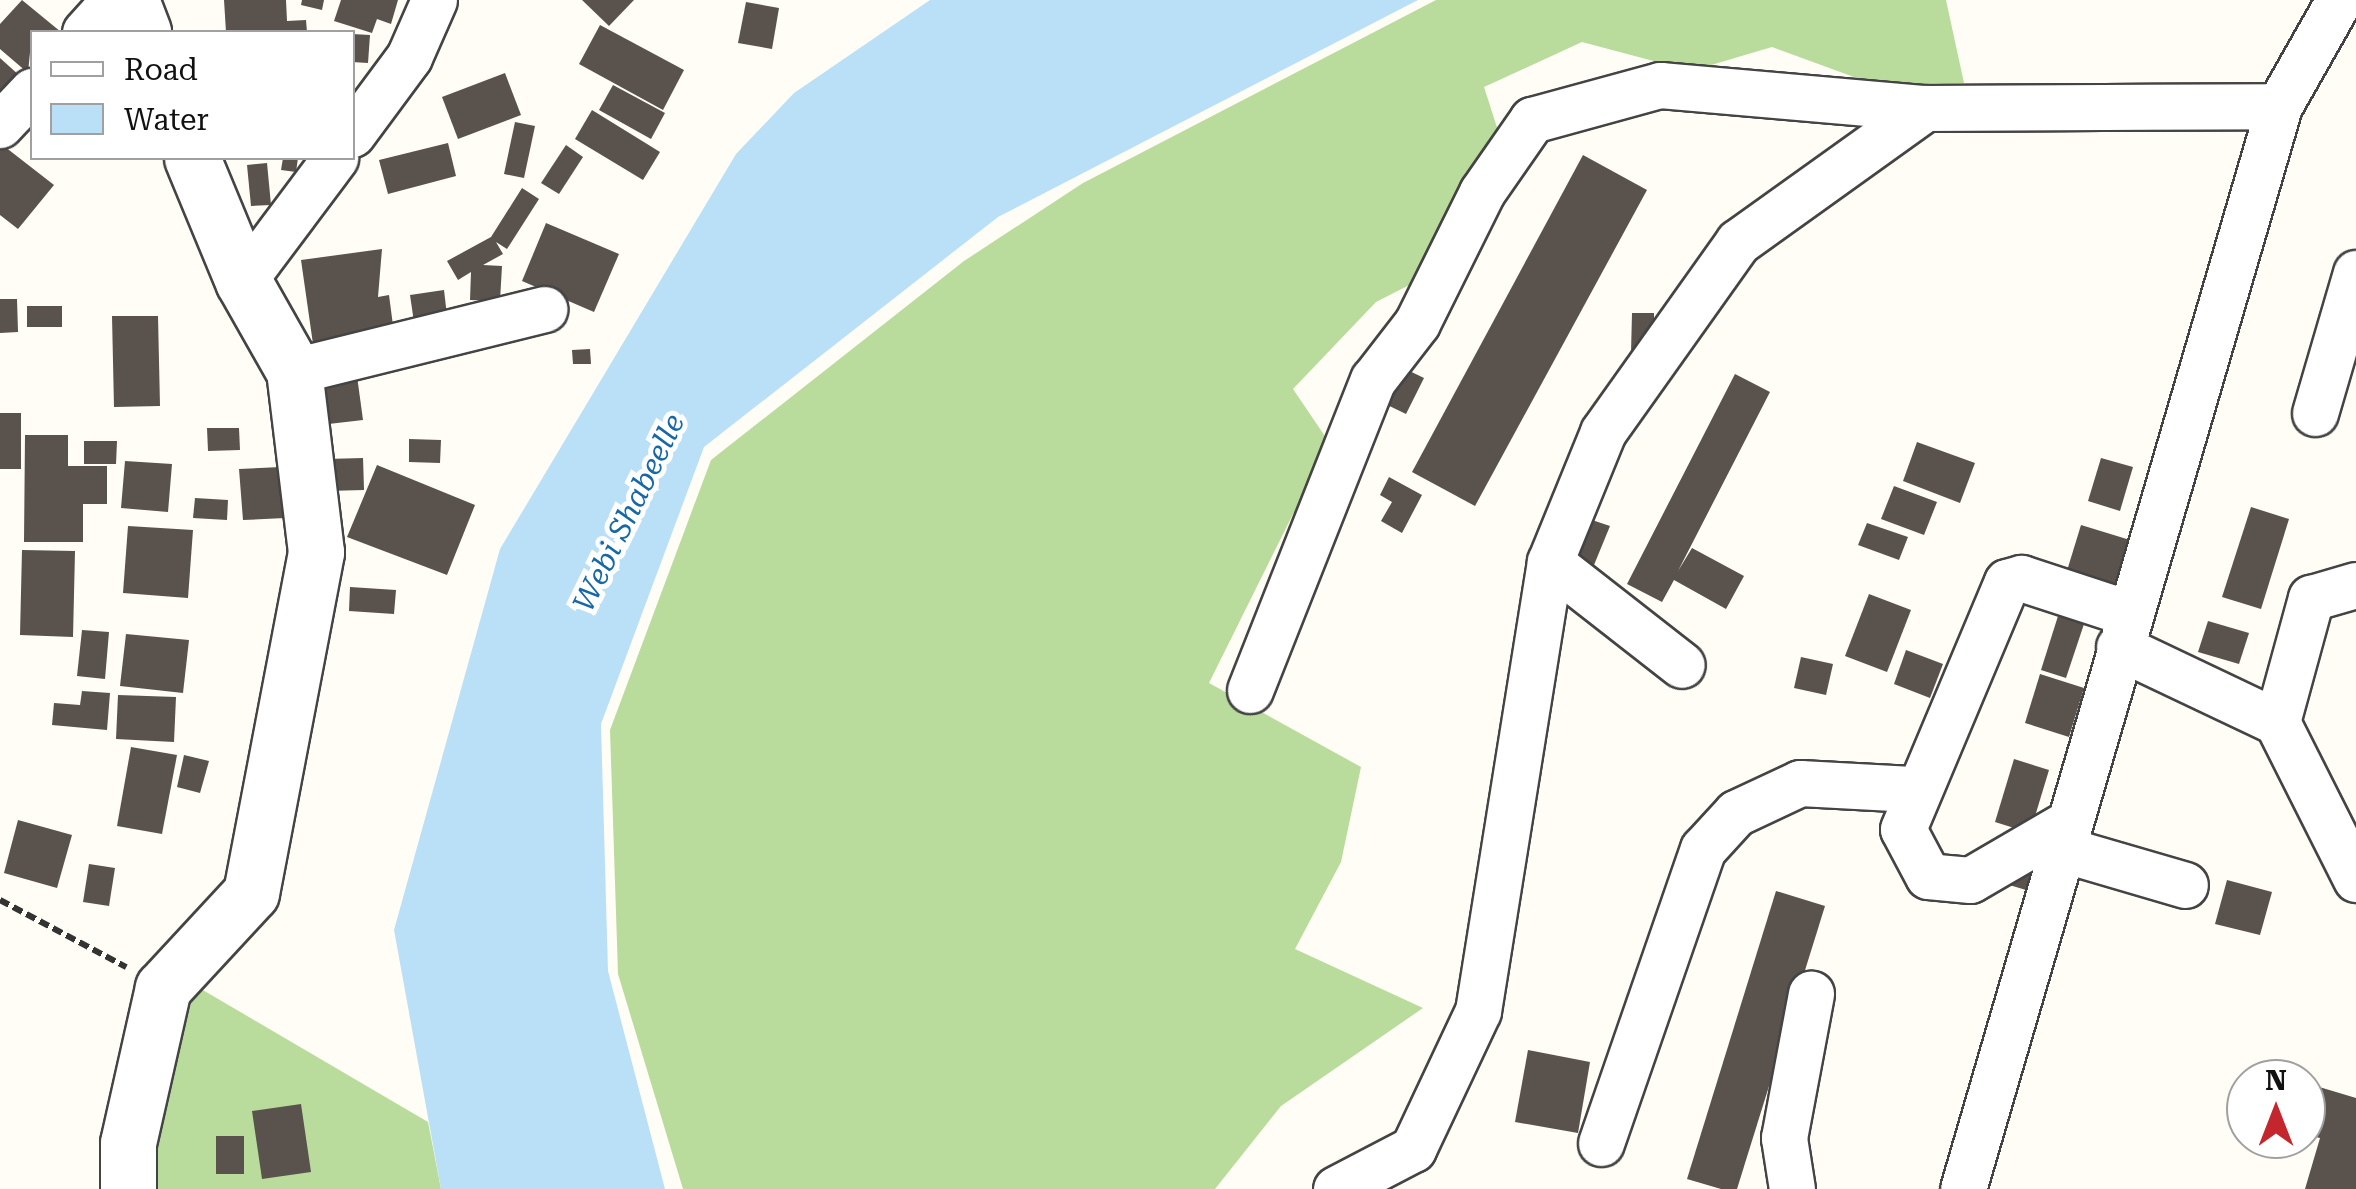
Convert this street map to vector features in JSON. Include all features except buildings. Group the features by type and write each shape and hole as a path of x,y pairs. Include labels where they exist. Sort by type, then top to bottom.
{"street":[{"path":"87,30 114,0"},
{"path":"131,0 142,30"},
{"path":"355,130 409,58 434,0"},
{"path":"1963,1189 2278,106 2339,0"},
{"path":"1250,690 1373,380 1417,323 1482,192 1532,120 1660,86 1925,108 2278,106"},
{"path":"0,125 30,93"},
{"path":"1336,1189 1414,1149 1478,1012 1550,562 1603,432 1738,242 1925,108"},
{"path":"128,1189 128,1143 163,988 251,893 301,659 316,552 294,371 243,282 193,160"},
{"path":"243,282 334,160"},
{"path":"2315,412 2354,302"},
{"path":"294,371 544,309"},
{"path":"1550,562 1682,665"},
{"path":"2185,885 2065,836 1970,880 1928,876 1902,830 1912,789 2006,582 2021,578 2124,630 2277,722 2356,879"},
{"path":"2277,722 2311,598 2356,585"},
{"path":"1600,1143 1703,849 1736,813 1800,783 1912,789"},
{"path":"1792,1189 1784,1138 1811,994"}],"path":[{"path":"0,900 163,988"}],"green space":[{"path":"1436,0 1946,0 1964,83 1884,88 1772,47 1691,71 1582,42 1484,87 1502,143 1433,273 1376,302 1293,389 1337,454 1293,514 1209,683 1361,767 1341,862 1295,949 1423,1008 1281,1106 1215,1189 683,1189 618,974 610,730 711,460 964,261 1083,183"},
{"path":"196,986 428,1122 441,1189 147,1189 168,1000"}],"water":[{"name":"Webi Shabeelle","path":"930,0 1418,0 998,217 704,447 601,724 608,971 665,1189 441,1189 394,930 500,549 736,154 794,93"}]}
